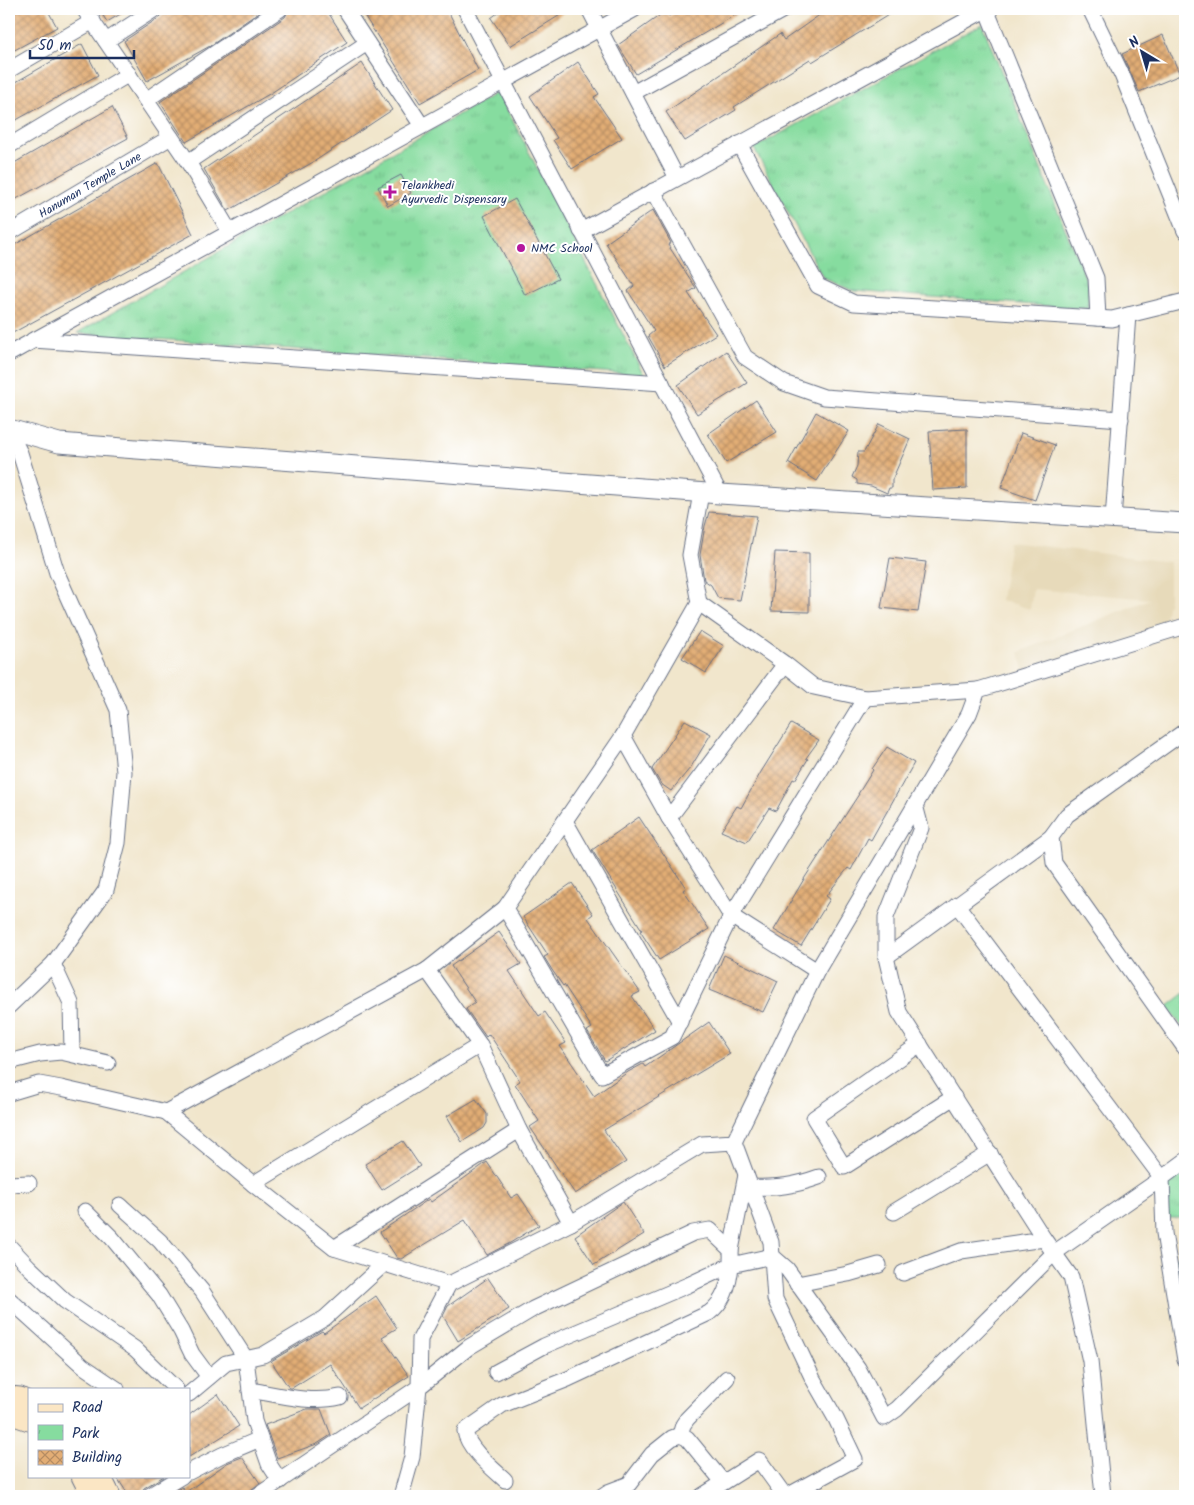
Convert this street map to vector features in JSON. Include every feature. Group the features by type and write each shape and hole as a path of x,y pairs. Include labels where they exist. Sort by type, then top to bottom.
{"main road":[{"path":"9,1397 20,1398 28,1402"},
{"path":"9,1413 28,1420"},
{"path":"83,1478 92,1496"},
{"path":"101,1478 110,1496"}],"street":[{"path":"106,41 155,9"},
{"path":"146,100 280,9"},
{"path":"345,9 422,126"},
{"path":"465,9 720,494"},
{"path":"589,9 677,178"},
{"path":"9,354 635,9"},
{"path":"633,93 785,9"},
{"path":"581,231 987,9 1096,278 1098,318"},
{"path":"1090,9 1122,75 1185,231"},
{"path":"9,70 88,15 188,162 230,232"},
{"path":"188,162 368,43"},
{"path":"9,146 129,74"},
{"name":"Hanuman Temple Lane","path":"9,233 172,138"},
{"path":"739,144 818,286 854,303 1112,319 1185,301"},
{"path":"653,191 745,357 784,383 824,397 1121,419"},
{"path":"1114,519 1128,315"},
{"path":"33,340 662,384"},
{"path":"9,429 59,442 701,493 1185,523"},
{"path":"9,429 20,453 57,573 118,710 124,772 118,843 106,890 54,964 9,1006"},
{"path":"166,1112 427,970 505,908 622,736 698,603 690,555 701,493"},
{"path":"698,603 814,687 865,698 978,690 1185,626"},
{"path":"669,818 784,664"},
{"path":"702,1496 759,1460 786,1496 856,1459 813,1379 775,1299 771,1242 734,1142 817,971 969,714 978,690"},
{"path":"505,908 602,1075 672,1037 731,916 865,698"},
{"path":"886,957 1051,837 1067,815 1185,731"},
{"path":"622,736 669,818 731,916 817,971"},
{"path":"915,805 921,828 886,917 886,957 899,1012 1044,1239 1071,1277 1090,1361 1103,1496"},
{"path":"564,821 680,1022"},
{"path":"1051,837 1054,863 1185,1048"},
{"path":"958,905 1162,1178 1164,1232 1185,1360"},
{"path":"54,964 71,1004 72,1054"},
{"path":"427,970 480,1045 519,1130 571,1223"},
{"path":"920,1044 814,1118 844,1167 954,1096"},
{"path":"253,1184 480,1045"},
{"path":"9,1062 40,1054 61,1052 108,1063"},
{"path":"9,1093 38,1084 166,1112 334,1248 449,1284"},
{"path":"334,1248 519,1130"},
{"path":"401,1496 412,1457 419,1387 420,1339 449,1284 571,1223 702,1144 734,1142"},
{"path":"894,1212 990,1153"},
{"path":"496,1372 544,1346 688,1285 731,1257 772,1256 787,1269 858,1368 884,1418 897,1408 1054,1253 1185,1161"},
{"path":"748,1181 772,1188 794,1185 819,1177"},
{"path":"505,1480 481,1458 468,1440 465,1431 502,1405 568,1379 710,1313 718,1306 725,1296 731,1257 748,1181"},
{"path":"9,1184 29,1183"},
{"path":"120,1205 160,1241 202,1291 246,1359 254,1420 268,1464 280,1481"},
{"path":"85,1211 112,1238 159,1295 181,1331 192,1354 209,1377"},
{"path":"257,1496 419,1387 469,1347 533,1309 693,1233 710,1230 731,1257"},
{"path":"903,1274 961,1251 1044,1239"},
{"path":"9,1246 65,1301 135,1349 175,1388"},
{"path":"190,1393 226,1363 263,1355 324,1318 384,1264"},
{"path":"798,1284 848,1274 878,1265"},
{"path":"9,1299 83,1366 116,1388"},
{"path":"680,1435 687,1418 727,1378"},
{"path":"250,1390 310,1399 340,1397"},
{"path":"602,1496 629,1484 652,1454 672,1438 680,1435 687,1438 723,1482"},
{"path":"190,1471 260,1439"},
{"path":"149,1496 179,1478"}],"shaded area":[{"path":"1010,542 1169,562 1169,598 1163,628 1027,680 1019,652 1150,599 1033,589 1030,609 1001,600"}],"green space":[{"path":"982,24 1088,285 1088,309 854,291 823,278 754,148"},
{"path":"498,92 644,375 77,333"},
{"path":"1185,993 1185,1030 1167,1007"},
{"path":"1185,1166 1185,1218 1168,1218 1167,1181"},
{"path":"1185,1256 1185,1335 1176,1257"}],"building":[{"path":"19,9 47,9 57,27 9,53 9,14"},
{"path":"99,9 129,9 107,22"},
{"path":"168,9 264,9 210,46 147,81 124,41 160,17"},
{"path":"289,9 326,9 347,42 271,93 186,142 160,102 285,17"},
{"path":"360,9 447,9 478,70 420,103"},
{"path":"503,9 570,9 510,46 491,18"},
{"path":"679,9 745,9 636,74 618,45 666,11 669,16"},
{"path":"828,9 898,9 812,62 810,59 734,107 736,110 685,141 666,112 780,34 784,40"},
{"path":"1163,35 1180,75 1139,92 1122,54"},
{"path":"82,44 98,75 9,124 9,86"},
{"path":"578,62 599,94 594,97 622,138 572,169 553,140 557,138 530,96"},
{"path":"362,63 392,110 315,161 228,211 204,169"},
{"path":"112,107 128,138 9,203 9,166"},
{"path":"158,163 193,234 9,335 9,248"},
{"path":"401,175 411,193 388,206 378,187"},
{"name":"NMC School","path":"515,199 558,279 525,295 484,216"},
{"path":"653,210 671,243 668,245 696,288 688,293 716,334 665,366 648,336 654,331 628,291 634,286 606,243"},
{"path":"726,351 747,383 697,414 678,385"},
{"path":"756,400 777,432 726,463 708,434"},
{"path":"816,412 849,431 817,481 788,463"},
{"path":"879,424 910,439 892,480 892,488 889,488 887,493 871,486 857,484 857,480 852,477 857,466 858,452 864,452"},
{"path":"967,429 967,488 933,490 929,431"},
{"path":"1021,433 1055,445 1035,500 1001,488"},
{"path":"709,512 757,516 740,600 718,598 711,585 704,580 700,555"},
{"path":"775,552 809,553 809,612 771,611"},
{"path":"890,558 926,562 918,612 881,608"},
{"path":"700,631 724,646 706,673 682,658"},
{"path":"685,720 711,734 691,767 671,791 661,784 652,769"},
{"path":"791,724 819,740 806,758 808,759 795,780 793,779 776,811 769,808 747,842 721,831 737,806 741,808"},
{"path":"887,747 914,763 871,840 868,838 851,870 848,868 826,896 830,899 801,946 774,930"},
{"path":"639,817 686,888 683,890 709,929 659,960 592,850"},
{"path":"572,883 593,914 588,918 640,992 632,996 655,1030 605,1061 587,1031 592,1028 552,970 544,957 548,955 523,917"},
{"path":"499,932 521,964 509,971 539,1016 545,1012 566,1043 560,1046 594,1096 628,1072 643,1064 645,1067 709,1022 730,1054 604,1130 626,1162 575,1194 530,1127 539,1121 515,1084 520,1081 489,1034 486,1037 466,1009 475,1002 451,966"},
{"path":"724,955 778,981 763,1012 709,990"},
{"path":"476,1099 487,1114 487,1123 484,1128 462,1142 447,1116"},
{"path":"403,1141 420,1166 382,1190 365,1164"},
{"path":"487,1162 511,1198 518,1194 539,1225 487,1255 465,1220 401,1259 397,1258 380,1232 429,1199 431,1202"},
{"path":"623,1202 644,1234 594,1265 575,1236"},
{"path":"488,1278 509,1309 458,1341 443,1316 448,1306"},
{"path":"376,1296 397,1328 382,1337 409,1376 359,1408 330,1364 292,1388 289,1388 271,1361 322,1331 324,1333"},
{"path":"218,1394 239,1426 190,1456 190,1414"},
{"path":"307,1409 321,1409 331,1435 317,1444 277,1458 265,1425"},
{"path":"242,1457 260,1483 243,1496 167,1496 182,1487 186,1492 227,1463"},
{"path":"117,1478 161,1478 144,1488 140,1496 129,1496"}],"place":[{"name":"Telankhedi Ayurvedic Dispensary","path":"390,192"},
{"name":"NMC School","path":"521,248"}]}
